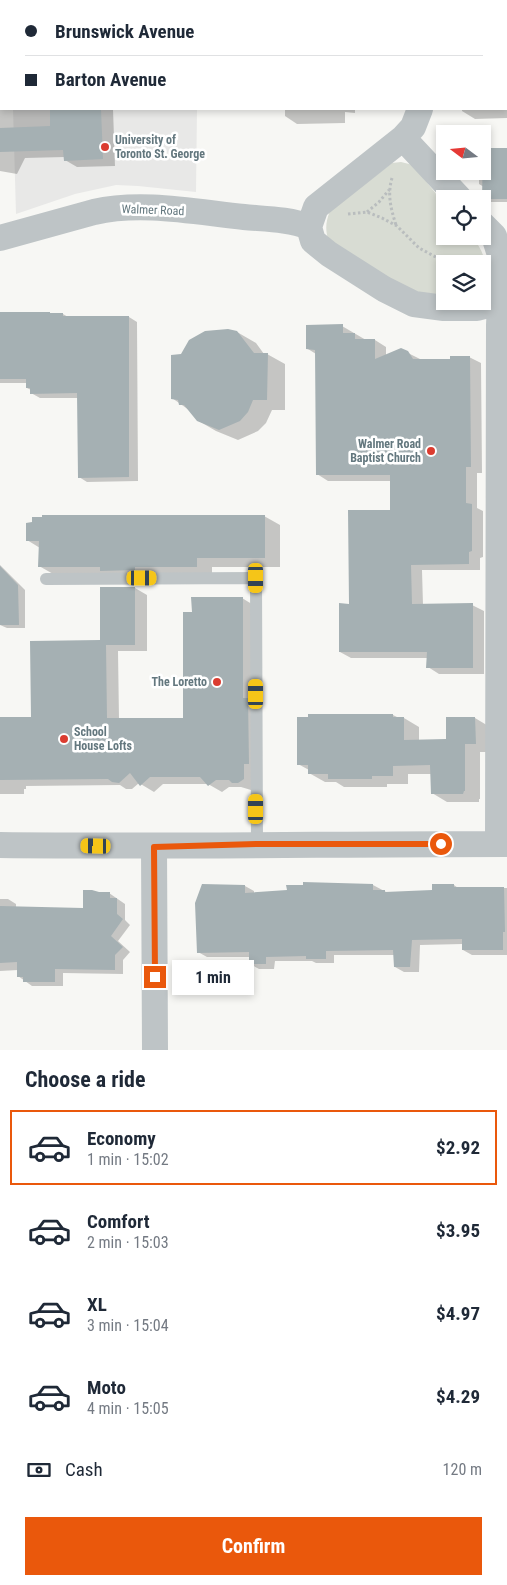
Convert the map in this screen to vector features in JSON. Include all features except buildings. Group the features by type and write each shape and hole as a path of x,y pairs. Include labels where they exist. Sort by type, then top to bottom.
{"street":[{"path":"420,110 413,127 403,138 316,207 309,227 313,242 384,289 414,304 444,308 468,308 503,300"},
{"path":"403,138 452,190"},
{"name":"Walmer Road","path":"0,238 114,208 177,210 293,222 309,227"},
{"path":"0,845 154,847 257,844 503,844 503,300 502,261 494,236 491,233"},
{"path":"154,847 155,1050"}],"lane":[{"path":"46,579 256,578 257,844"}],"path":[{"path":"393,174 389,189 389,200 396,226"},
{"path":"367,212 379,202 389,189"},
{"path":"347,214 367,212 396,226 419,248 436,257"}],"shaded area":[{"name":"University of Toronto St. George","path":"13,110 197,110 196,192 116,185 75,194 16,214"},
{"path":"401,162 413,165 436,194 436,245 478,245 483,255 436,255 436,297 428,297 393,281 328,239 326,225 330,211 392,163"}],"place":[{"name":"University of Toronto St. George","path":"105,147"},
{"name":"Walmer Road Baptist Church","path":"431,451"},
{"name":"The Loretto","path":"217,682"},
{"name":"School House Lofts","path":"64,739"}],"route":[{"path":"155,977 154,847 257,844 441,844"}]}
